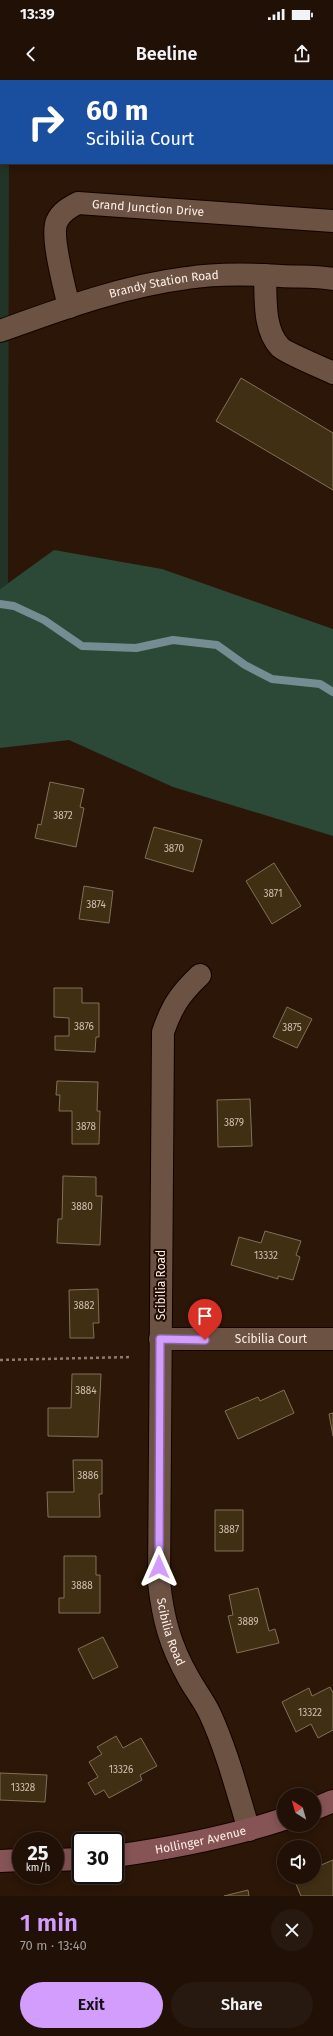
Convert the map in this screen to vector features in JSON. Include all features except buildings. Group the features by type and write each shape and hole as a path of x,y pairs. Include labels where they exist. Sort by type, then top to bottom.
{"street":[{"name":"Grand Junction Drive","path":"69,307 55,236 57,221 66,209 78,203 333,221"},
{"name":"Brandy Station Road","path":"0,331 69,307 147,285 188,278 221,275 266,275 333,279"},
{"path":"266,275 267,312 272,336 281,348 333,373"},
{"name":"Scibilia Road","path":"200,975 184,991 170,1011 163,1032 159,1582 162,1614 171,1642 188,1676 210,1713 228,1761 249,1830"},
{"name":"Scibilia Court","path":"160,1339 333,1339"},
{"path":"321,1806 333,1801"},
{"name":"Hollinger Avenue","path":"124,1855 155,1851 249,1830 277,1821"},
{"path":"0,1861 12,1860"}],"path":[{"path":"0,1360 132,1357"}],"green space":[{"path":"0,164 9,164 8,583 0,589"},
{"path":"54,550 162,569 333,629 333,836 173,787 69,740 0,748 0,589"}],"waterway":[{"path":"0,604 14,606 44,620 82,646 136,648 173,640 217,645 245,665 272,679 320,684 333,692"}],"route":[{"path":"159,1567 160,1339 205,1340"}]}
